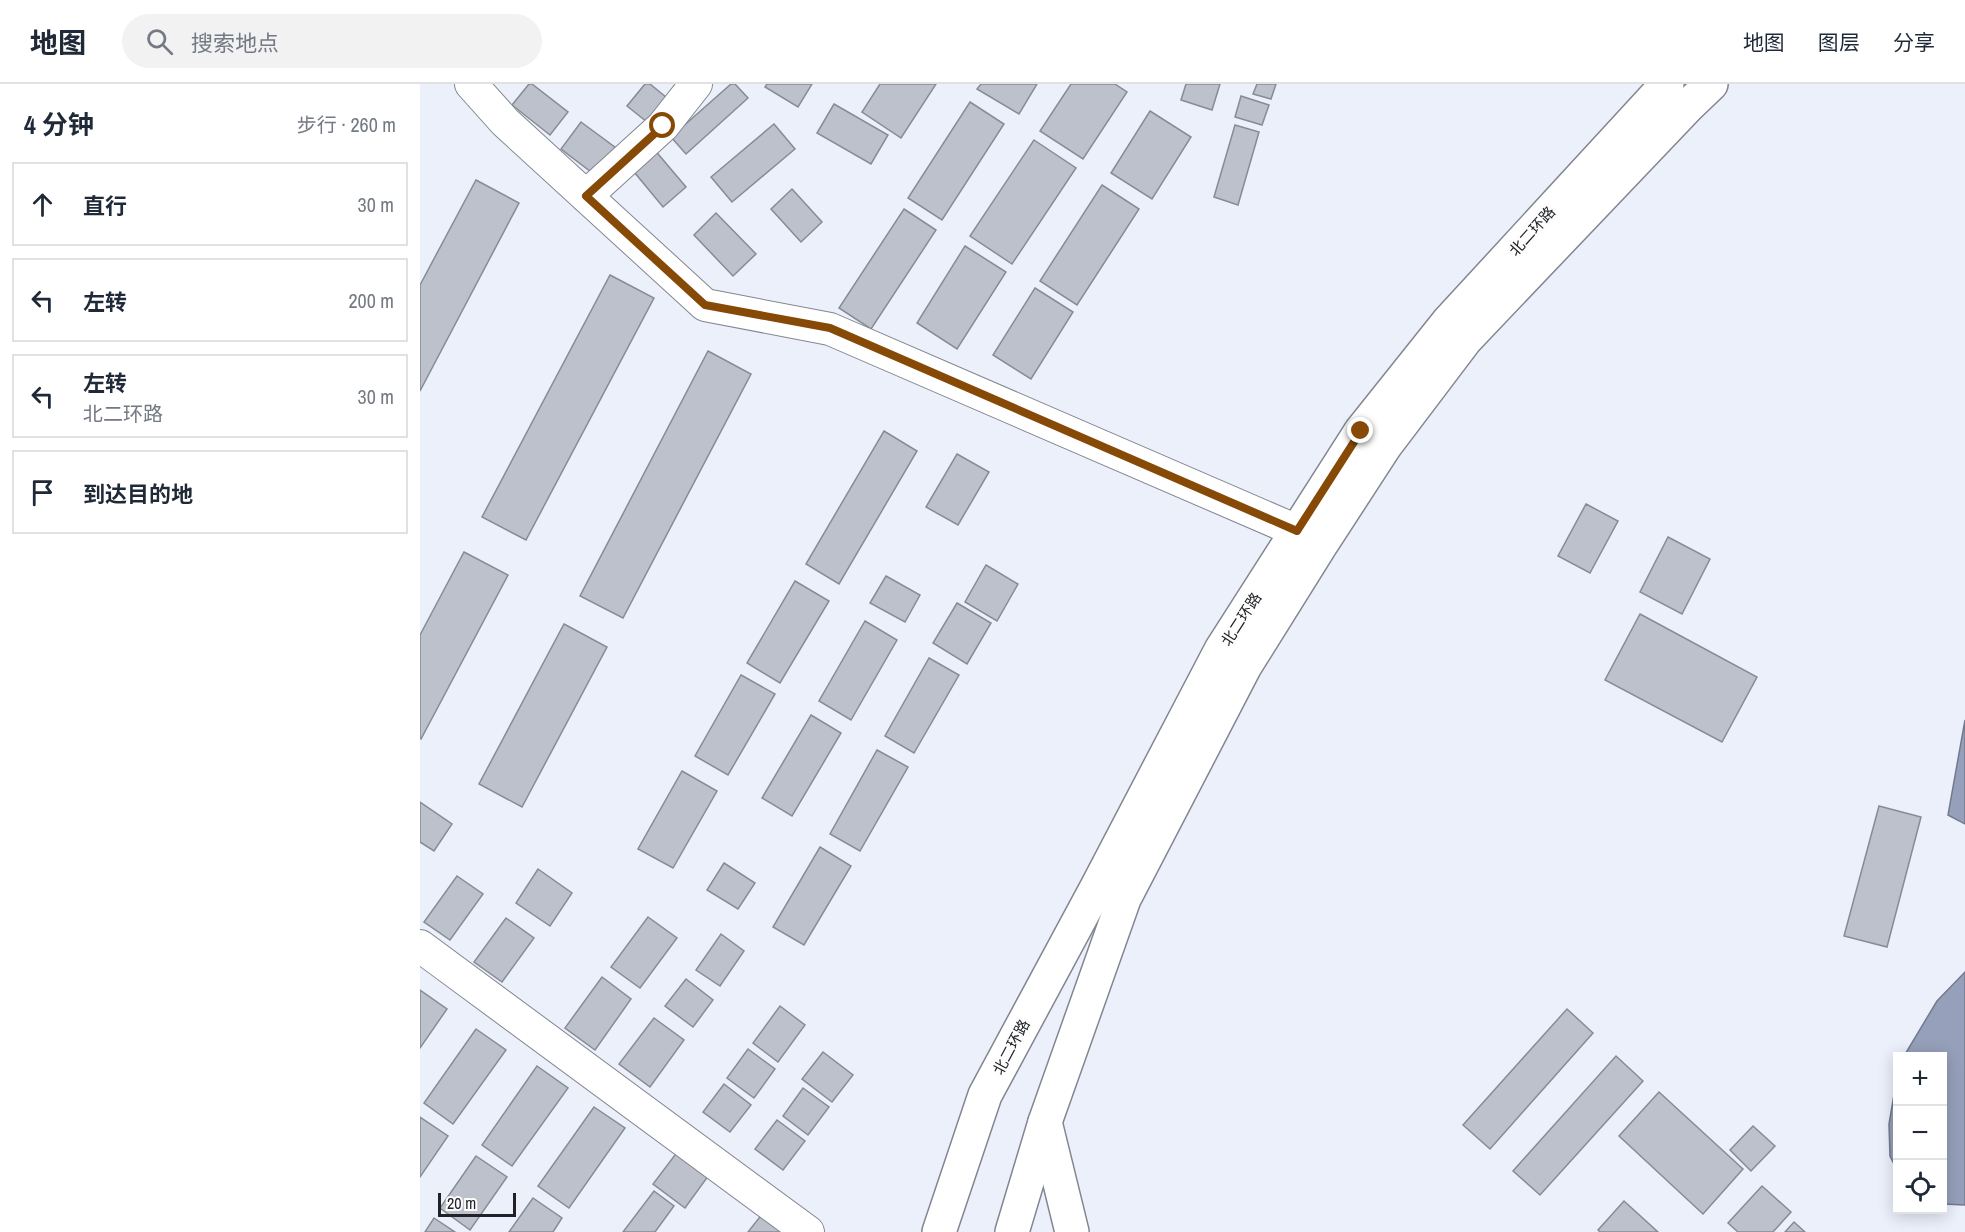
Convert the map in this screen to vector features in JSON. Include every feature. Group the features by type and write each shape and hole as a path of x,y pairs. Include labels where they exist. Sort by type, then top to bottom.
{"main road":[{"name":"北二环路","path":"939,1232 985,1095 1221,650 1361,431 1448,322 1667,84"},
{"name":"北二环路","path":"1012,1232 1045,1122 1124,899 1245,666 1385,446 1466,339 1679,115 1712,84"},
{"path":"1045,1122 1072,1232"}],"street":[{"path":"471,84 505,122 705,305 830,328 1297,531"},
{"path":"586,196 663,126 696,84"},
{"path":"420,946 807,1232"}],"water":[{"path":"1965,720 1965,824 1948,815"},
{"path":"1965,972 1965,1205 1947,1204 1947,1052 1906,1052 1937,1001"},
{"path":"1893,1100 1893,1162 1890,1156 1889,1124"}],"building":[{"path":"529,84 568,112 550,135 512,105"},
{"path":"645,84 650,84 672,102 652,126 627,106"},
{"path":"731,84 735,84 748,98 686,154 671,137"},
{"path":"767,84 812,84 798,107 765,87"},
{"path":"880,84 936,84 901,138 862,112"},
{"path":"981,84 1037,84 1019,114 977,89"},
{"path":"1071,84 1115,84 1127,92 1083,159 1040,131"},
{"path":"1186,84 1220,84 1212,110 1181,100"},
{"path":"1257,84 1276,84 1271,99 1253,94"},
{"path":"1241,96 1269,105 1262,125 1235,117"},
{"path":"970,102 1004,124 942,220 908,198"},
{"path":"834,104 888,135 871,164 817,133"},
{"path":"1150,111 1191,137 1152,199 1111,173"},
{"path":"581,122 616,148 595,175 561,149"},
{"path":"774,124 795,149 732,202 711,177"},
{"path":"1235,125 1259,132 1238,205 1214,197"},
{"path":"1034,140 1076,168 1012,264 970,236"},
{"path":"653,148 686,187 663,207 630,167"},
{"path":"476,180 519,203 420,391 420,285"},
{"path":"1102,185 1139,209 1077,305 1040,281"},
{"path":"792,189 822,222 801,242 771,209"},
{"path":"904,209 936,230 871,329 839,308"},
{"path":"716,213 756,254 733,276 694,235"},
{"path":"965,246 1006,272 957,349 917,323"},
{"path":"610,275 654,298 526,540 482,517"},
{"path":"1035,288 1073,312 1031,379 993,355"},
{"path":"708,351 751,374 623,618 580,596"},
{"path":"884,431 917,451 839,584 806,564"},
{"path":"957,454 989,472 958,525 926,507"},
{"path":"1586,504 1618,521 1590,573 1558,556"},
{"path":"1668,537 1710,559 1682,614 1640,592"},
{"path":"464,552 508,575 421,739 420,635"},
{"path":"986,565 1018,584 997,621 965,602"},
{"path":"886,576 920,595 905,622 870,603"},
{"path":"795,581 829,601 780,683 747,663"},
{"path":"957,603 991,623 967,664 933,643"},
{"path":"1640,614 1757,677 1722,742 1605,680"},
{"path":"865,621 897,640 851,720 819,701"},
{"path":"564,624 607,647 522,807 479,784"},
{"path":"929,658 959,675 914,753 885,736"},
{"path":"741,675 775,694 728,775 695,756"},
{"path":"811,715 841,733 792,816 762,798"},
{"path":"877,750 908,767 860,851 830,834"},
{"path":"682,771 717,791 673,868 638,849"},
{"path":"420,802 452,824 434,851 420,842"},
{"path":"1879,806 1921,817 1887,947 1844,936"},
{"path":"820,847 851,866 804,945 773,927"},
{"path":"724,863 755,883 738,909 707,890"},
{"path":"538,869 572,893 550,926 516,903"},
{"path":"457,876 483,894 450,940 424,922"},
{"path":"648,917 677,938 640,988 611,967"},
{"path":"506,918 534,938 502,982 474,962"},
{"path":"721,934 744,951 720,986 696,970"},
{"path":"602,977 631,999 595,1050 565,1028"},
{"path":"686,979 713,1000 693,1027 665,1006"},
{"path":"420,990 447,1009 420,1048"},
{"path":"780,1006 805,1025 778,1062 753,1043"},
{"path":"1567,1009 1593,1033 1490,1149 1463,1125"},
{"path":"654,1018 684,1040 650,1087 619,1064"},
{"path":"476,1029 506,1050 453,1124 424,1103"},
{"path":"748,1049 775,1069 754,1098 727,1078"},
{"path":"823,1052 853,1075 832,1102 802,1079"},
{"path":"1616,1056 1643,1081 1540,1195 1513,1171"},
{"path":"537,1066 568,1088 512,1166 482,1145"},
{"path":"724,1084 751,1105 730,1132 703,1112"},
{"path":"803,1088 829,1107 808,1135 783,1116"},
{"path":"1659,1092 1743,1169 1703,1214 1619,1136"},
{"path":"594,1107 625,1128 569,1208 538,1186"},
{"path":"420,1117 448,1136 420,1177"},
{"path":"777,1120 805,1141 783,1170 755,1149"},
{"path":"1753,1126 1775,1146 1751,1171 1730,1150"},
{"path":"678,1151 709,1175 685,1208 653,1184"},
{"path":"476,1156 507,1177 470,1230 440,1208"},
{"path":"1762,1186 1791,1212 1773,1232 1738,1232 1728,1223"},
{"path":"654,1191 674,1206 655,1232 623,1232"},
{"path":"533,1198 562,1218 553,1232 509,1232"},
{"path":"1624,1201 1658,1232 1600,1232 1598,1230"},
{"path":"763,1213 786,1232 748,1232"},
{"path":"434,1218 455,1232 425,1232"},
{"path":"1794,1222 1805,1232 1785,1232"}],"route":[{"path":"663,126 586,196 705,305 830,328 1297,531 1361,431"}]}
